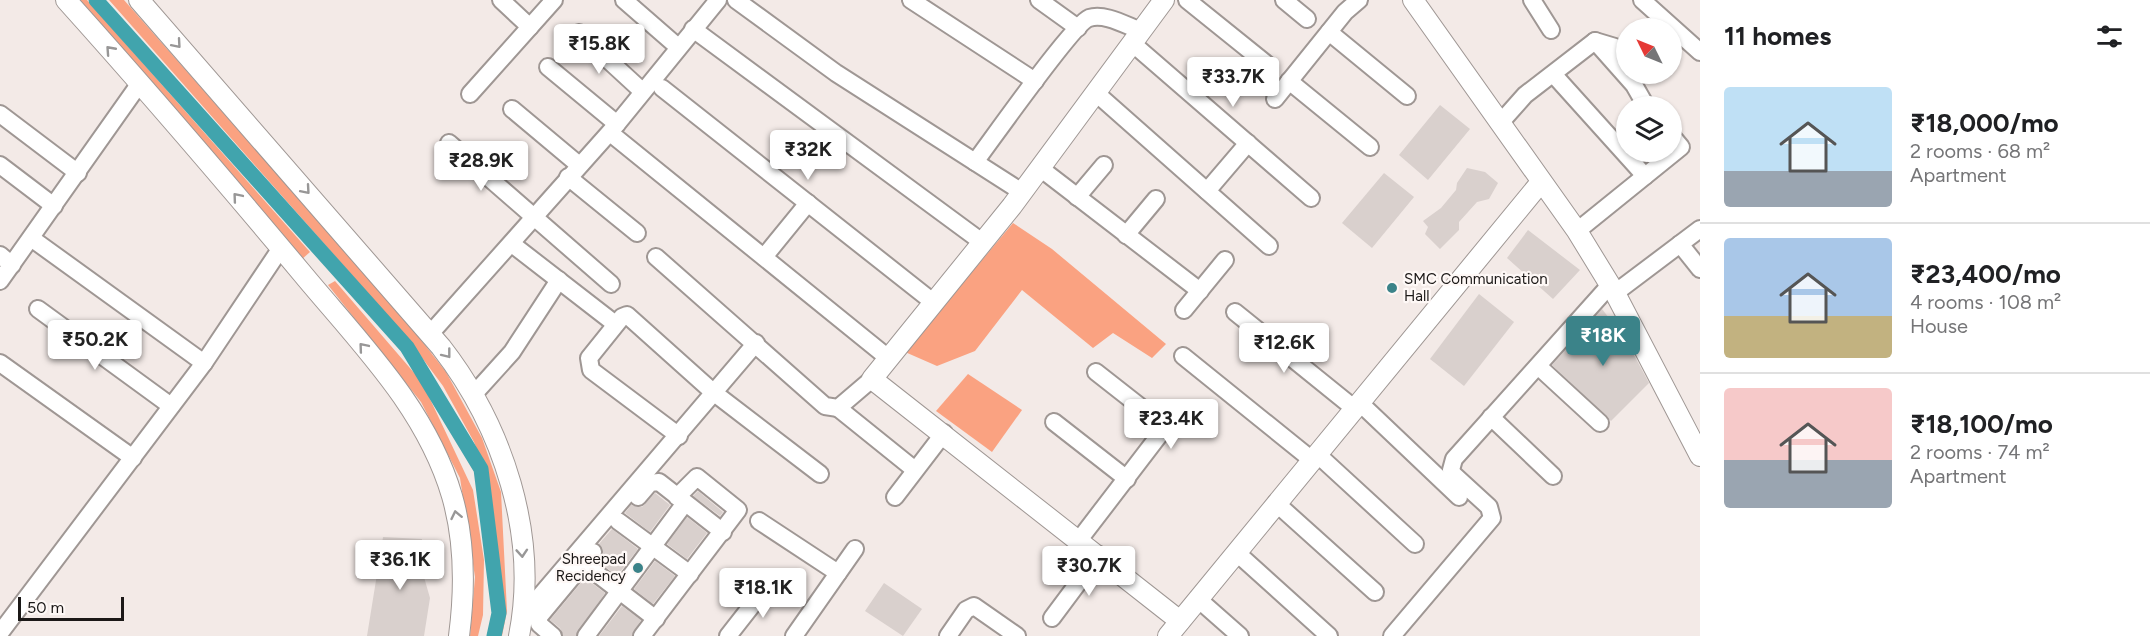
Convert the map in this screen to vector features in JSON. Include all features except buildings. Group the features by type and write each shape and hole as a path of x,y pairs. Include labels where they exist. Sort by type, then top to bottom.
{"street":[{"path":"66,0 281,248 397,387 418,418 452,496 459,531 463,577 459,636"},
{"path":"139,0 430,334 474,394 497,442 510,481 523,550 523,616 519,636"},
{"path":"501,0 530,27"},
{"path":"470,94 554,0"},
{"path":"624,0 678,47"},
{"path":"430,334 512,244 574,171 616,130 642,91 718,0"},
{"path":"911,0 1035,81"},
{"path":"1040,0 1078,28"},
{"path":"838,408 872,379 887,357 1022,192 1164,0"},
{"path":"1187,0 1269,66"},
{"path":"1284,0 1307,19"},
{"path":"1275,99 1329,32 1359,0"},
{"path":"1413,0 1577,231 1613,289 1698,447"},
{"path":"1532,0 1551,30"},
{"path":"1642,0 1700,51"},
{"path":"739,1 836,73 1022,192"},
{"path":"975,162 1078,28 1085,20 1101,16 1137,37 1248,143 1311,198"},
{"path":"693,29 982,242"},
{"path":"1329,32 1407,96"},
{"path":"579,33 642,91"},
{"path":"1500,122 1525,95 1554,75 1594,41"},
{"path":"1594,41 1615,47"},
{"path":"1594,41 1634,85 1640,96"},
{"path":"548,67 616,130 764,257 887,357"},
{"path":"1554,75 1645,176"},
{"path":"1289,81 1370,147"},
{"path":"0,281 6,260 31,238 140,83"},
{"path":"662,88 933,302"},
{"path":"1096,93 1269,246"},
{"path":"512,109 637,233"},
{"path":"0,114 78,173"},
{"path":"449,142 611,284"},
{"path":"1207,191 1248,143"},
{"path":"1577,231 1662,162"},
{"path":"0,165 54,206"},
{"path":"1077,197 1104,165"},
{"path":"1040,168 1200,291"},
{"path":"872,379 1099,555 1174,629 1541,182"},
{"path":"1126,235 1156,199"},
{"path":"764,257 808,203"},
{"path":"1392,636 1492,518 1489,507 1451,470 1454,459 1538,366 1613,289 1700,230"},
{"path":"31,238 204,363"},
{"path":"512,244 614,323"},
{"path":"1680,244 1700,270"},
{"path":"0,633 204,363 281,248"},
{"path":"656,257 825,406 838,408 915,470"},
{"path":"1184,310 1225,260"},
{"path":"474,394 512,352 559,280"},
{"path":"38,309 171,406"},
{"path":"1235,312 1357,406 1459,497"},
{"path":"679,436 591,370 589,358 614,323 627,315 713,392 820,474"},
{"path":"523,616 679,436 713,392 756,343"},
{"path":"1183,356 1314,457 1416,544"},
{"path":"0,363 133,458"},
{"path":"1538,366 1600,423"},
{"path":"1079,540 1164,429 1161,423 1096,372"},
{"path":"1491,417 1553,476"},
{"path":"1054,422 1127,478"},
{"path":"895,497 944,433"},
{"path":"586,636 653,546 693,479 702,479 738,510 642,636"},
{"path":"552,636 538,624 539,617 651,483 659,482 723,532"},
{"path":"1276,503 1375,592"},
{"path":"618,521 690,574"},
{"path":"759,521 838,573"},
{"path":"794,636 855,549"},
{"path":"1237,553 1329,636"},
{"path":"1052,618 1099,555"},
{"path":"583,564 656,619"},
{"path":"728,636 771,581"},
{"path":"1198,599 1240,636"},
{"path":"948,636 966,610 974,606 1017,636"}],"shaded area":[{"path":"75,0 87,0 310,252 301,260"},
{"path":"109,0 124,0 404,318 446,372 482,438 501,492 507,611 502,636 498,636 503,610 487,475 474,442 443,386 411,343"},
{"path":"1013,223 1052,249 1166,344 1152,358 1113,333 1093,348 1022,290 975,351 937,366 905,352"},
{"path":"335,281 422,382 473,490 484,560 483,615 478,636 470,636 475,577 460,478 421,402 328,285"},
{"path":"968,374 1022,410 992,452 936,411"}],"waterway":[{"path":"96,0 407,347 481,469 499,613 494,636"}],"place":[{"name":"SMC Communication Hall","path":"1392,288"},
{"name":"Shreepad Recidency","path":"638,568"}]}
